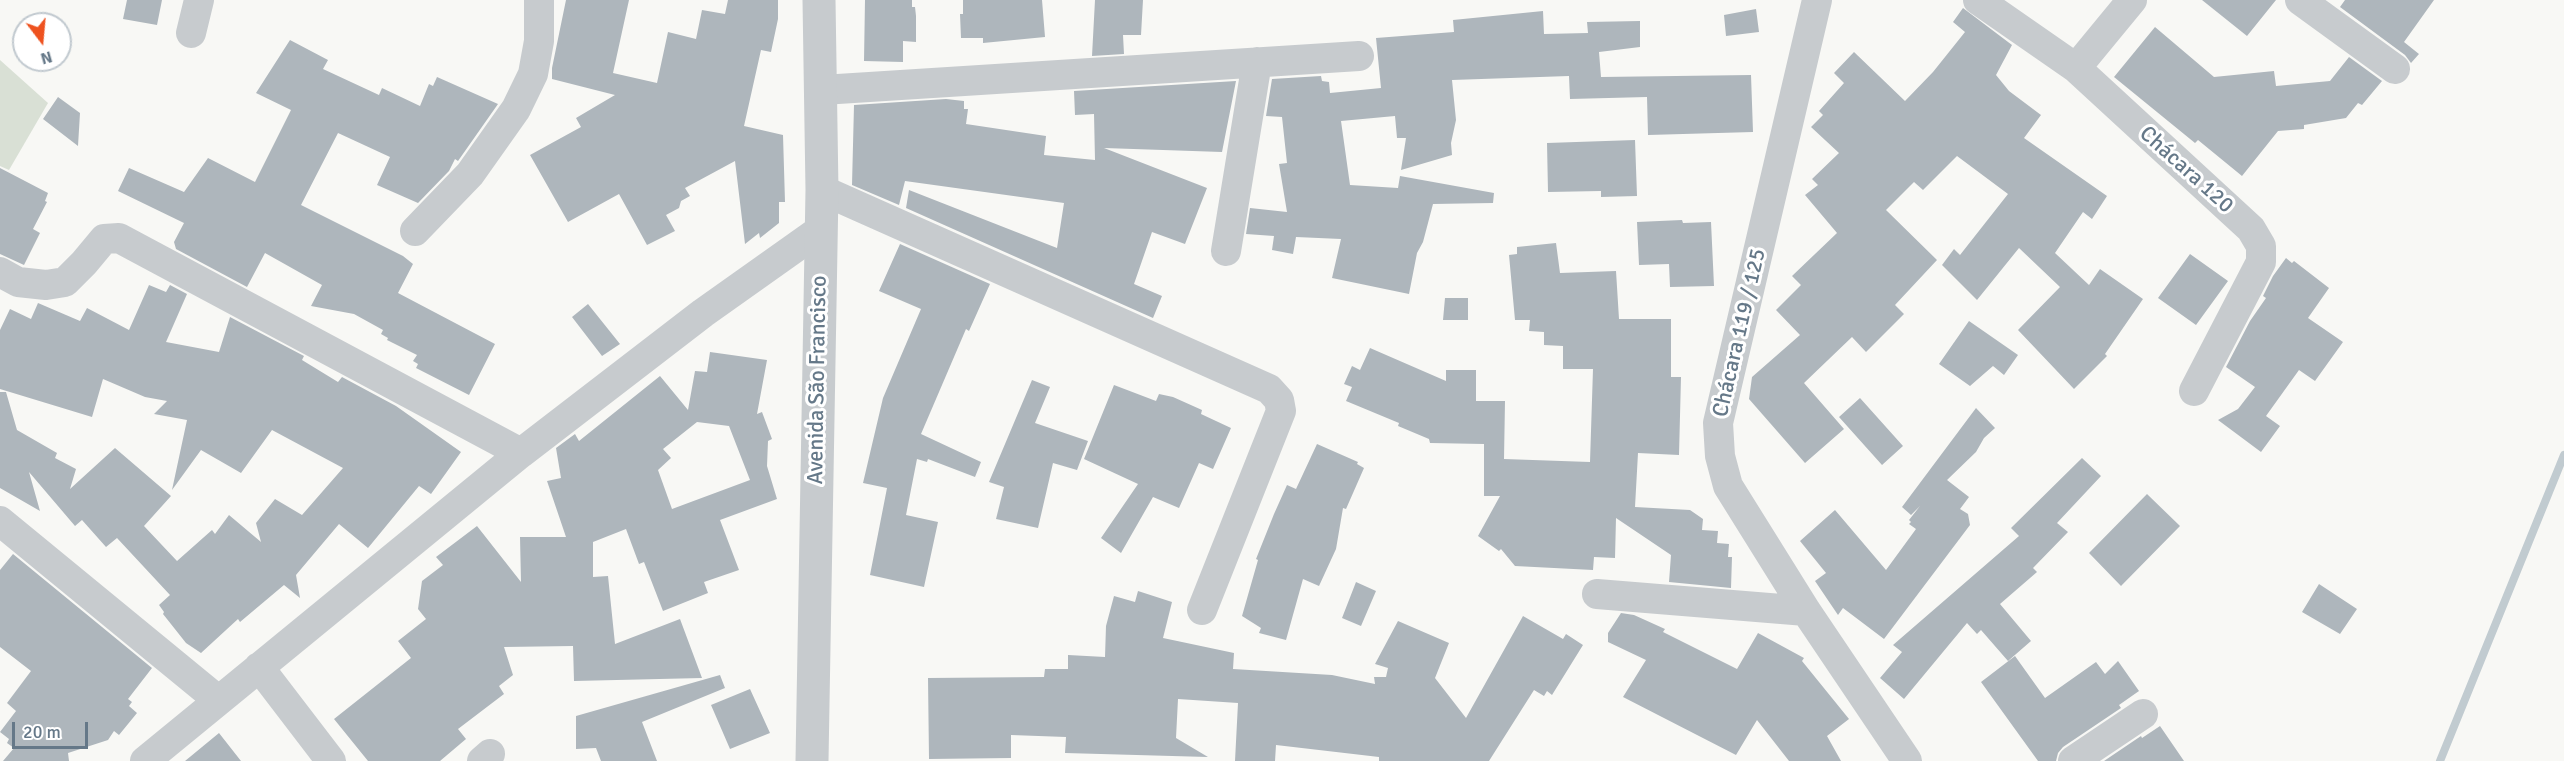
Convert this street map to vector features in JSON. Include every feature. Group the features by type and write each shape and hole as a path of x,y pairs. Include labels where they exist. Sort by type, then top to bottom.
{"street":[{"path":"191,33 199,0"},
{"path":"415,231 470,174 516,109 533,74 539,41 539,0"},
{"name":"Avenida São Francisco","path":"812,761 822,190 819,0"},
{"name":"Chácara 119 / 125","path":"1817,0 1718,423 1719,456 1728,486 1806,611 1907,761"},
{"name":"Chácara 120","path":"1978,0 2076,68 2251,229 2261,246 2261,262 2194,391"},
{"path":"2076,68 2132,0"},
{"path":"2300,0 2395,69"},
{"path":"822,90 1359,56"},
{"path":"1226,251 1257,62"},
{"path":"822,190 1269,389 1279,400 1281,411 1202,610"},
{"path":"146,761 521,453 703,313 820,230"},
{"path":"0,272 18,282 46,285 65,282 104,239 119,238 521,453"},
{"path":"0,521 218,700"},
{"path":"1597,594 1806,611"},
{"path":"258,667 331,761"},
{"path":"2073,761 2143,714"}],"shaded area":[{"path":"0,60 48,103 9,170 0,166"}],"building":[{"path":"127,0 162,0 157,25 123,19"},
{"path":"566,0 629,0 613,73 657,83 668,32 696,39 702,10 725,14 728,0 778,0 778,19 771,52 761,50 744,126 783,135 785,202 779,202 779,223 760,238 759,233 745,244 735,161 685,188 690,196 681,201 679,208 666,215 675,231 647,245 619,194 568,222 530,155 581,127 576,118 615,95 552,79 552,68"},
{"path":"865,0 912,0 916,16 916,42 903,41 903,62 864,61"},
{"path":"963,0 1042,0 1045,37 983,43 983,38 961,38 960,14 963,14"},
{"path":"1095,0 1143,0 1141,35 1123,35 1124,54 1092,56"},
{"path":"2202,0 2276,0 2247,36"},
{"path":"2345,0 2434,0 2404,42 2419,54 2411,63 2405,55 2340,7"},
{"path":"1963,8 2012,45 1996,75 2009,91 2041,115 2024,138 2107,196 2092,219 2083,212 2055,253 2089,285 2100,269 2143,299 2105,354 2107,356 2074,389 2018,330 2060,287 2019,248 1977,300 1942,265 1954,249 1960,255 2008,194 1957,156 1923,190 1914,182 1886,210 1937,260 1895,305 1904,314 1866,352 1852,337 1804,383 1844,429 1805,463 1749,399 1752,377 1800,335 1776,310 1801,285 1792,276 1837,233 1805,195 1818,185 1812,179 1839,153 1811,127 1823,115 1819,111 1844,83 1834,73 1854,52 1905,101 1933,72 1965,32 1953,22"},
{"path":"1756,9 1759,32 1726,36 1724,15"},
{"path":"1543,11 1544,34 1588,33 1587,22 1640,21 1640,47 1599,52 1601,77 1751,75 1753,132 1648,135 1647,97 1570,99 1569,76 1452,80 1456,120 1451,143 1452,155 1401,170 1406,138 1397,138 1395,116 1341,121 1350,185 1398,188 1400,176 1494,193 1493,203 1433,204 1423,242 1417,253 1409,294 1332,278 1341,239 1296,237 1293,254 1272,250 1274,236 1246,234 1250,208 1287,212 1279,164 1287,163 1282,117 1266,116 1272,79 1321,76 1322,81 1329,82 1330,93 1381,88 1376,38 1454,32 1453,20"},
{"path":"2155,27 2214,77 2274,71 2276,86 2330,81 2349,57 2382,81 2362,105 2358,103 2346,118 2304,125 2304,129 2278,131 2242,176 2198,140 2195,143 2114,77"},
{"path":"290,40 328,60 323,69 379,95 382,88 420,106 429,84 433,86 437,77 498,104 458,161 455,159 449,171 418,203 377,185 390,157 338,133 301,205 403,256 413,264 398,293 495,344 469,395 416,368 418,364 413,361 417,355 387,340 388,338 381,334 383,330 354,314 311,306 322,285 265,253 247,287 176,249 174,242 184,223 118,191 129,168 184,192 208,158 255,182 291,110 256,93"},
{"path":"1236,81 1222,152 1104,148 1207,188 1185,244 1152,232 1134,284 1162,296 1153,318 906,208 909,190 1057,248 1064,203 905,181 899,205 852,185 854,105 946,99 964,101 964,109 968,109 966,124 1046,136 1044,155 1095,160 1094,114 1075,115 1074,91"},
{"path":"58,97 80,113 78,146 43,119"},
{"path":"1635,140 1637,196 1601,197 1601,191 1548,192 1547,143"},
{"path":"0,168 48,193 45,201 47,202 33,229 40,233 24,265 0,254"},
{"path":"1682,220 1683,223 1711,222 1714,286 1670,287 1669,264 1639,265 1637,222"},
{"path":"1556,243 1560,273 1616,271 1619,319 1671,319 1671,377 1681,377 1679,455 1638,453 1635,507 1690,510 1703,519 1702,530 1718,531 1717,543 1729,544 1728,557 1732,557 1731,588 1669,582 1671,555 1616,518 1615,558 1594,557 1593,570 1515,566 1501,549 1499,551 1478,536 1500,496 1484,496 1484,444 1430,443 1429,439 1398,426 1399,423 1346,401 1352,387 1344,384 1352,366 1360,370 1370,348 1446,381 1446,370 1476,370 1476,401 1505,401 1504,459 1590,462 1593,369 1563,369 1563,346 1544,345 1544,332 1529,331 1530,320 1515,320 1509,255 1517,254 1517,247"},
{"path":"900,244 990,284 969,331 966,329 921,434 981,462 975,477 928,459 927,462 917,459 906,515 938,522 924,587 870,575 887,488 863,483 883,398 921,309 879,291"},
{"path":"2190,254 2228,281 2196,325 2158,298"},
{"path":"2286,258 2292,263 2294,261 2329,288 2308,318 2343,342 2315,381 2299,370 2266,416 2280,426 2261,452 2218,420 2238,409 2255,387 2226,367 2250,321 2266,298 2263,296 2273,276"},
{"path":"149,285 166,292 170,285 187,294 166,342 219,352 230,317 304,356 302,360 338,382 342,377 396,406 461,452 431,494 419,486 368,548 339,524 296,575 300,598 284,585 240,622 238,619 201,653 186,643 163,614 159,605 170,595 117,538 106,547 82,520 75,526 29,472 40,511 0,488 0,392 6,392 17,430 57,453 55,458 76,469 70,489 115,448 171,496 144,526 177,561 212,530 215,534 229,515 261,542 256,523 275,499 302,515 343,468 272,430 241,473 201,450 172,490 187,420 154,414 167,401 145,397 103,379 92,417 0,389 0,330 10,309 31,319 38,303 80,321 87,308 129,330"},
{"path":"1445,298 1468,298 1468,320 1443,320"},
{"path":"588,304 620,344 602,356 572,317"},
{"path":"1969,321 2018,355 2004,375 1993,366 1970,386 1939,364"},
{"path":"710,352 767,360 757,414 762,412 772,439 768,441 767,466 777,499 720,520 739,570 704,582 708,593 663,611 644,562 639,564 626,529 593,542 593,577 608,576 615,644 680,619 702,678 574,681 573,646 504,647 513,675 499,686 504,694 458,729 466,739 440,761 368,761 334,719 411,658 398,641 426,619 418,609 422,581 443,565 436,557 477,526 521,582 520,537 566,537 547,481 561,478 556,448 575,434 579,441 660,376 688,410 695,371 707,372","holes":["697,422 729,426 750,480 672,509 658,470 671,458 663,449"]},
{"path":"1032,380 1050,387 1035,423 1088,441 1077,470 1053,463 1038,528 996,519 1004,487 989,482"},
{"path":"1114,385 1156,401 1159,394 1173,397 1202,410 1201,414 1231,428 1213,469 1199,463 1179,508 1153,497 1121,553 1101,538 1138,484 1084,459"},
{"path":"1860,398 1903,446 1882,465 1839,417"},
{"path":"1976,408 1995,428 1984,438 1976,452 1947,480 1969,497 1960,509 1968,514 1970,525 1884,639 1843,608 1838,615 1815,581 1826,573 1800,541 1835,510 1886,570 1916,529 1909,524 1911,522 1909,520 1920,506 1911,515 1902,507"},
{"path":"1317,444 1358,462 1357,464 1364,468 1346,509 1343,508 1336,549 1319,586 1303,579 1286,640 1259,633 1261,628 1242,616 1258,560 1256,559 1274,514 1287,485 1296,489"},
{"path":"2082,458 2101,476 2057,523 2068,532 2033,568 2037,572 2000,604 2031,641 2008,661 1981,630 1977,634 1967,623 1904,699 1880,678 1902,652 1893,645 2019,536 2011,528"},
{"path":"2147,494 2180,526 2121,586 2089,553"},
{"path":"13,554 152,668 128,699 132,702 129,706 137,713 119,735 114,731 108,740 68,753 69,761 3,761 14,748 7,743 9,739 0,732 16,711 7,703 31,671 0,647 0,570"},
{"path":"1356,582 1376,591 1361,626 1342,618"},
{"path":"2319,584 2357,609 2340,634 2302,612"},
{"path":"1138,591 1172,602 1163,638 1234,653 1233,669 1332,675 1375,684 1374,677 1386,677 1388,668 1375,664 1398,621 1449,643 1435,678 1466,718 1523,616 1563,639 1566,634 1583,645 1552,695 1547,691 1544,696 1534,690 1489,761 1379,761 1379,757 1276,745 1275,761 1235,761 1238,703 1178,699 1176,738 1208,757 1065,753 1066,737 1011,735 1011,758 929,759 928,678 1044,677 1045,669 1068,669 1068,655 1105,657 1106,626 1114,596 1135,602"},
{"path":"1621,613 1634,615 1665,629 1663,632 1737,669 1758,633 1804,658 1802,661 1849,719 1827,736 1841,761 1789,761 1757,720 1736,755 1623,697 1646,660 1608,642 1608,633"},
{"path":"2015,656 2045,698 2096,662 2105,674 2118,661 2139,691 2119,705 2121,708 2063,747 2056,761 2038,761 1981,682"},
{"path":"720,675 725,688 642,722 657,761 601,761 596,748 576,749 576,716"},
{"path":"750,689 770,733 730,749 711,705"},
{"path":"2160,726 2184,761 2104,761 2141,736 2142,738"},
{"path":"219,733 241,761 185,761"}],"waterway":[{"path":"2440,761 2564,455"}]}
